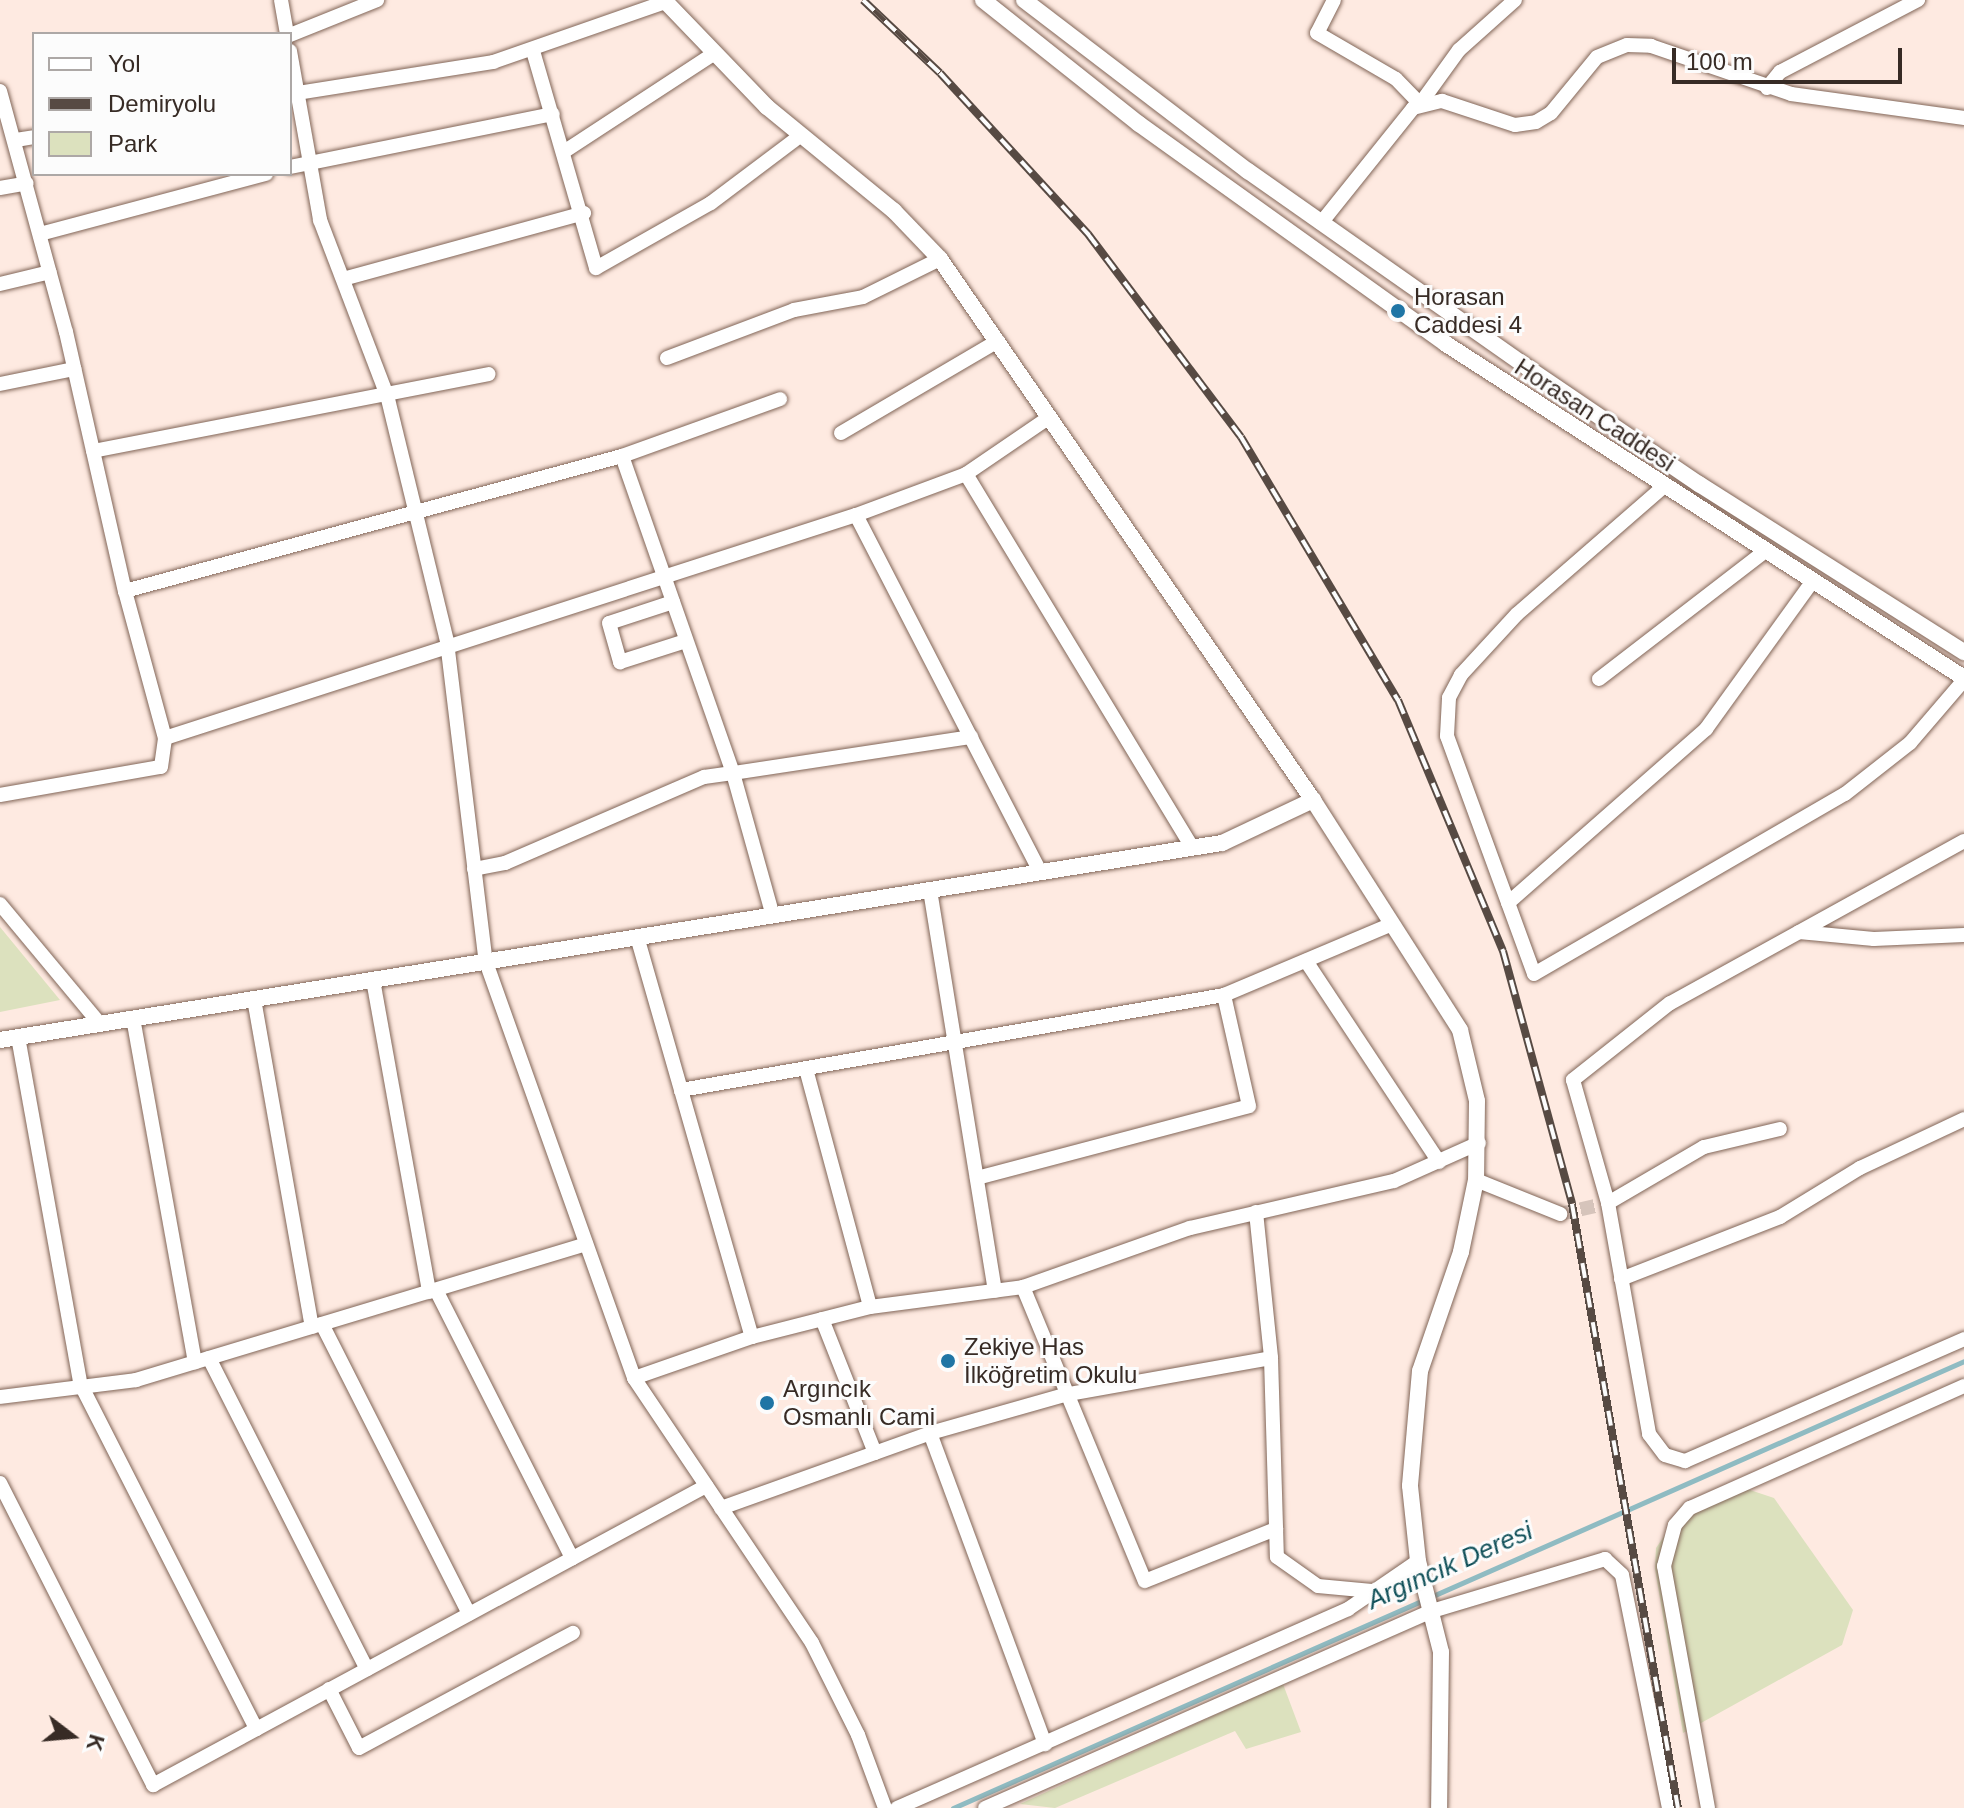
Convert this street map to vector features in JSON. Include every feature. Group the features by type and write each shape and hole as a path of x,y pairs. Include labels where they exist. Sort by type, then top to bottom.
{"street":[{"path":"281,0 288,32"},
{"path":"292,32 377,0"},
{"name":"Horasan Caddesi","path":"983,0 1150,132 1360,285 1662,488 1964,679"},
{"name":"Horasan Caddesi","path":"1024,0 1321,223 1699,484 1964,652"},
{"path":"1334,0 1317,33 1396,79 1420,104"},
{"path":"1321,223 1420,104 1459,50 1515,0"},
{"path":"1767,88 1780,72 1918,0"},
{"path":"294,94 446,72 533,51 664,1 713,54 800,136 883,202 940,259 1313,800 1390,925 1460,1030 1475,1083 1479,1143 1476,1180 1461,1252 1430,1336 1416,1395 1410,1486 1419,1570 1441,1652 1439,1808"},
{"path":"1420,104 1442,101 1515,125 1536,122 1551,113 1597,57 1627,45 1651,46 1767,88 1964,118"},
{"path":"533,51 584,213 596,268 711,203 800,136"},
{"path":"565,151 713,54"},
{"path":"292,72 320,220 387,395 447,645 486,962 634,1378 823,1663 885,1808"},
{"path":"0,795 161,767 165,738 125,591 50,272 16,140 2,100"},
{"path":"292,166 553,114"},
{"path":"16,140 32,137"},
{"path":"40,234 258,176"},
{"path":"0,188 27,183"},
{"path":"343,279 584,213"},
{"path":"667,358 794,310 863,297 940,259"},
{"path":"0,284 50,272"},
{"path":"841,433 998,341"},
{"path":"0,384 74,369"},
{"path":"93,451 489,374"},
{"path":"125,591 622,456 780,399"},
{"path":"165,738 664,573 856,515 966,474 1048,418"},
{"path":"622,456 733,773 773,916"},
{"path":"966,474 1192,847"},
{"path":"1662,488 1517,614 1461,675 1449,698 1447,736 1534,974 1845,794 1910,743 1964,679"},
{"path":"856,515 1040,872"},
{"path":"1599,679 1764,552"},
{"path":"1508,903 1706,729 1812,582"},
{"path":"673,602 609,623 620,662 686,641"},
{"path":"474,869 505,863 704,777 971,737"},
{"path":"0,1040 638,940 1192,847 1246,834 1313,800"},
{"path":"1964,841 1670,1003 1573,1080 1608,1203 1649,1434 1659,1451 1678,1461 1964,1339"},
{"path":"930,890 995,1291"},
{"path":"0,904 99,1023"},
{"path":"681,1090 1224,995 1390,925"},
{"path":"1798,932 1874,939 1964,935"},
{"path":"638,940 752,1337"},
{"path":"1306,961 1439,1162"},
{"path":"373,980 432,1291 572,1558"},
{"path":"977,1178 1249,1106 1224,995"},
{"path":"254,999 317,1326 469,1614"},
{"path":"133,1018 202,1360 367,1669"},
{"path":"18,1037 81,1387 256,1729"},
{"path":"806,1069 870,1307"},
{"path":"1621,1279 1780,1217 1860,1168 1964,1119"},
{"path":"1608,1203 1704,1147 1780,1129"},
{"path":"634,1378 752,1337 870,1307 1023,1287 1190,1228 1394,1181 1479,1143"},
{"path":"1476,1180 1560,1214"},
{"path":"1256,1212 1271,1358 1277,1557 1305,1580 1332,1591 1374,1591"},
{"path":"0,1397 136,1380 586,1244"},
{"path":"1023,1287 1064,1395 1145,1581 1276,1529"},
{"path":"822,1319 875,1453"},
{"path":"721,1508 930,1433 1064,1395 1271,1358"},
{"path":"1708,1808 1664,1566 1675,1525 1690,1508 1964,1386"},
{"path":"930,1433 1045,1744"},
{"path":"0,1483 153,1785 706,1486"},
{"path":"985,1808 1431,1609 1593,1561 1615,1564 1622,1575 1669,1808"},
{"path":"897,1808 1348,1609 1374,1591 1419,1570"},
{"path":"329,1689 359,1748 573,1633"}],"green space":[{"path":"0,927 60,1000 0,1012"},
{"path":"1747,1489 1774,1498 1853,1610 1842,1645 1683,1733 1655,1569 1656,1548 1676,1519"},
{"path":"1283,1684 1301,1732 1246,1749 1235,1731 1055,1808 1020,1804"}],"waterway":[{"name":"Argıncık Deresi","path":"953,1808 1964,1361"}],"tunnel":[{"path":"1560,1214 1608,1203"}],"railway":[{"path":"863,0 940,73 1088,234 1241,437 1398,700 1503,951 1572,1204 1678,1808"}],"place":[{"name":"Horasan Caddesi 4","path":"1398,311"},
{"name":"Zekiye Has İlköğretim Okulu","path":"948,1361"},
{"name":"Argıncık Osmanlı Cami","path":"767,1403"}]}
